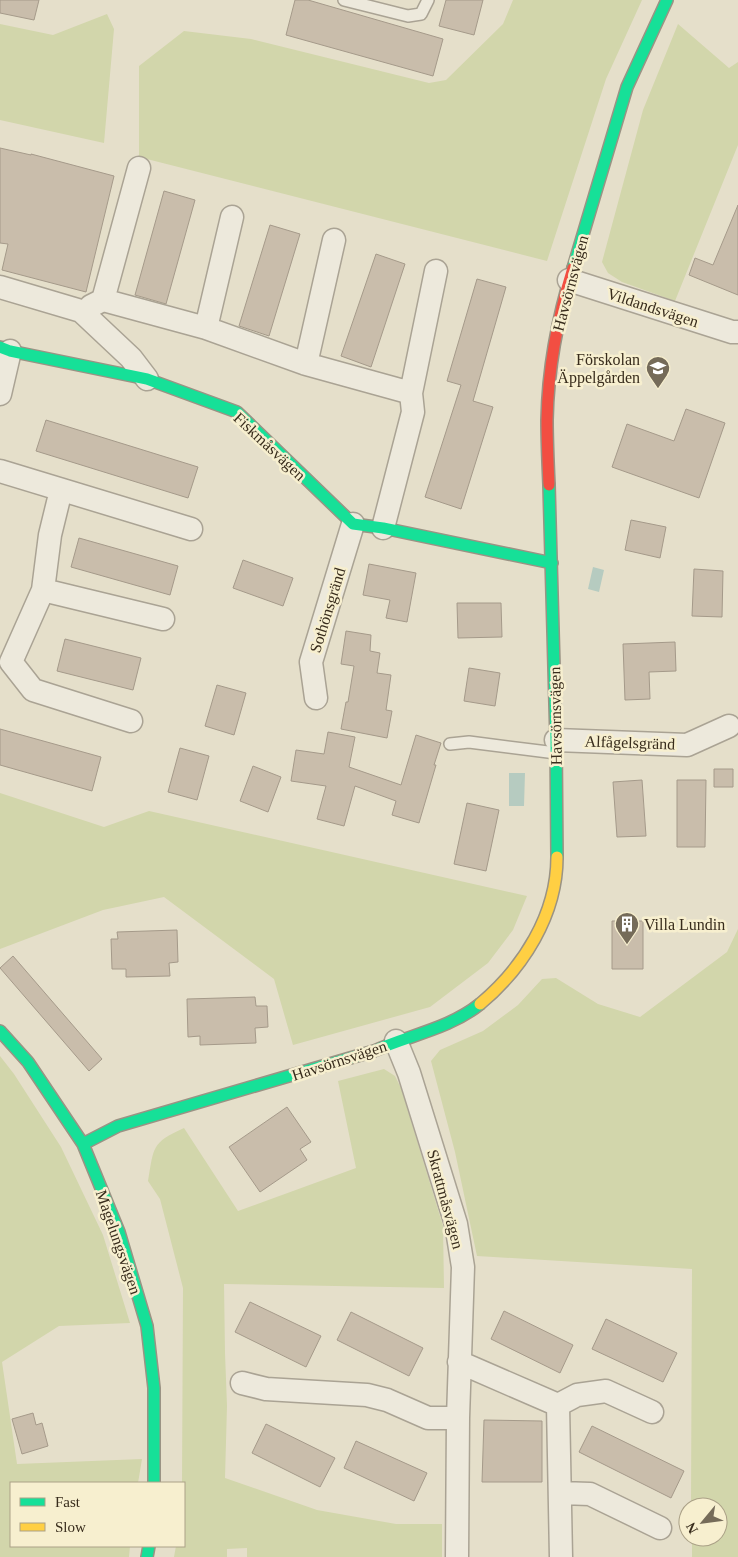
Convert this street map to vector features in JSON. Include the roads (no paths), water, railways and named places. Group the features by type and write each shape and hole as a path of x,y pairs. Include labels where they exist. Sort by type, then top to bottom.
{"street":[{"name":"Havsörnsvägen","path":"83,1144 118,1126 365,1054 436,1028 472,1011 494,992 516,966 532,943 545,918 552,898 557,870 552,563 547,418 554,344 569,280 627,87 667,0"},
{"path":"103,300 139,168"},
{"path":"206,328 232,217"},
{"path":"306,364 334,240"},
{"path":"383,528 413,412 411,393 436,271"},
{"name":"Vildandsvägen","path":"569,280 732,332 738,332"},
{"path":"0,287 81,311 131,358 147,379"},
{"path":"81,311 103,300 206,328 306,364 411,393"},
{"name":"Fiskmåsvägen","path":"0,394 5,349 147,379 237,412 352,524"},
{"path":"0,471 191,529"},
{"path":"61,490 50,535 43,590 6,660 33,690 131,721"},
{"path":"352,524 383,528 552,563"},
{"name":"Sothönsgränd","path":"316,698 311,662 352,524"},
{"path":"43,590 163,619"},
{"name":"Alfågelsgränd","path":"556,746 687,744 729,726"},
{"name":"Magelungsvägen","path":"0,1030 28,1062 83,1144 119,1232 147,1326 154,1388 154,1482"},
{"name":"Skrattmåsvägen","path":"396,1042 409,1073 456,1224 463,1267 459,1362 457,1557"},
{"path":"459,1362 558,1405"},
{"path":"242,1383 266,1389 367,1395 387,1400 428,1418 458,1418"},
{"path":"558,1405 577,1395 606,1390 652,1412"},
{"path":"558,1405 561,1557"},
{"path":"560,1493 590,1494 660,1528"}],"lane":[{"path":"344,0 408,16 421,14 428,0"},
{"path":"450,744 469,742 556,746"}],"place":[{"name":"Förskolan Äppelgården","path":"658,389"},
{"name":"Villa Lundin","path":"627,945"}]}
